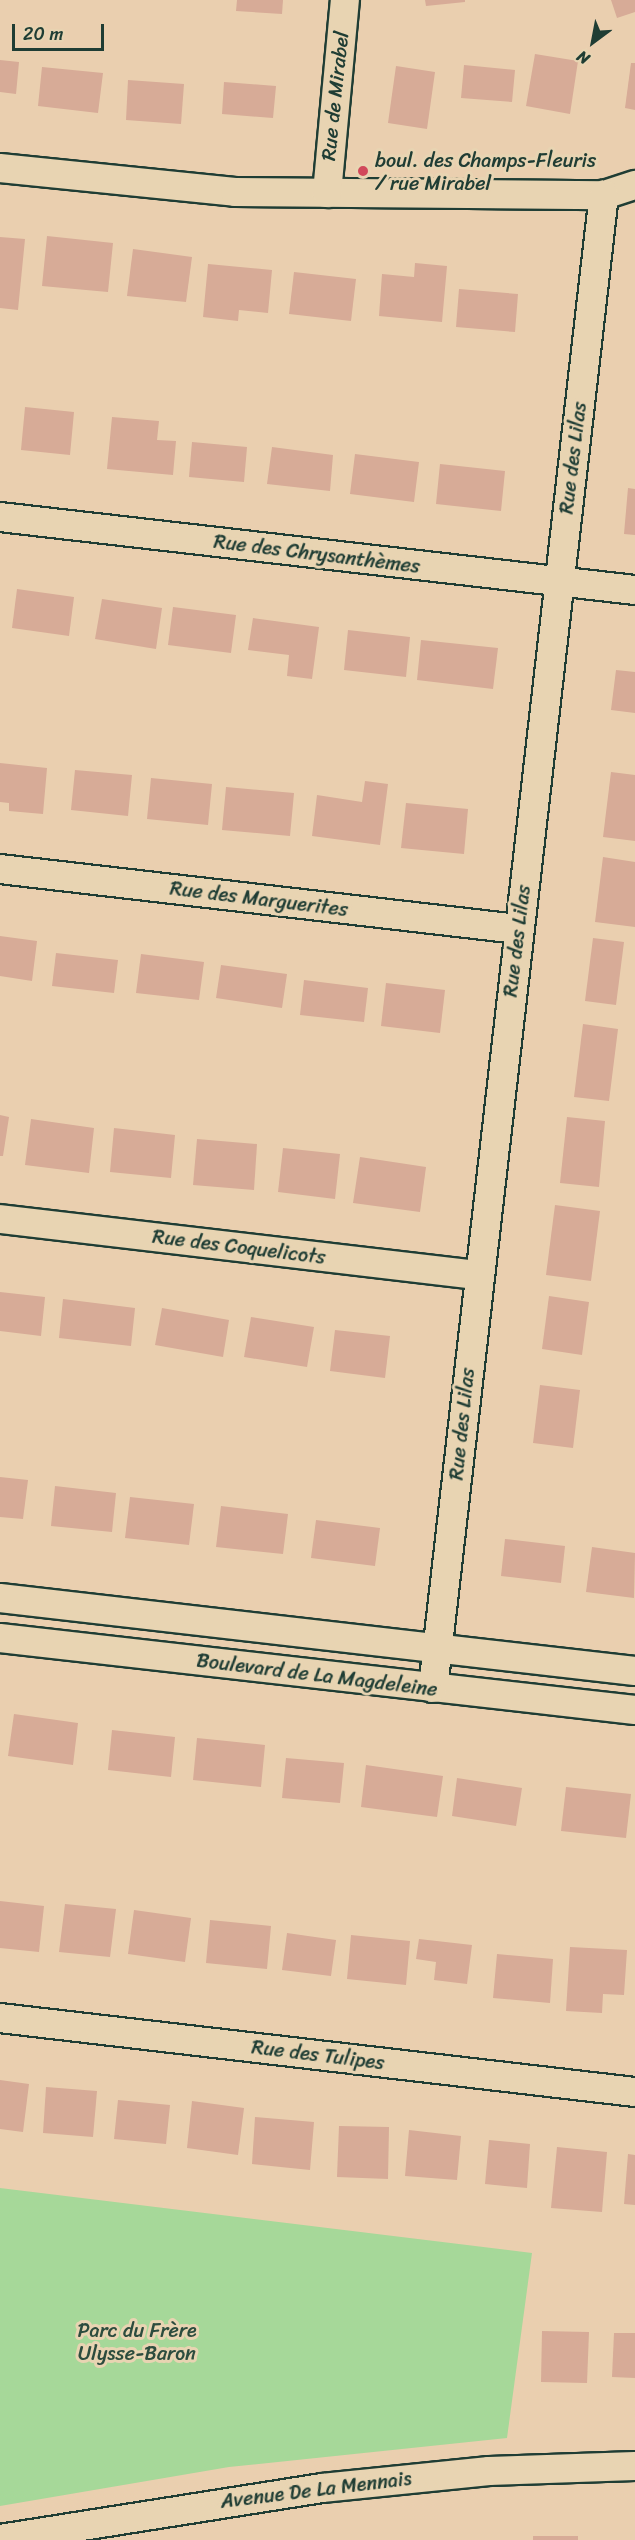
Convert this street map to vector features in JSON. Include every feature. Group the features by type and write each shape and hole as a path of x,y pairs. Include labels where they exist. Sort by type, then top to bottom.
{"street":[{"name":"Rue de Mirabel","path":"327,193 345,0"},
{"path":"0,168 186,190 604,195 635,206"},
{"path":"604,195 635,184"},
{"name":"Rue des Lilas","path":"433,1688 478,1275 604,195"},
{"name":"Rue des Chrysanthèmes","path":"0,517 558,583 635,590"},
{"name":"Rue des Marguerites","path":"0,869 518,929"},
{"name":"Rue des Coquelicots","path":"0,1219 478,1275"},
{"name":"Boulevard de La Magdeleine","path":"0,1598 635,1671"},
{"name":"Boulevard de La Magdeleine","path":"0,1638 635,1710"},
{"name":"Rue des Tulipes","path":"0,2018 635,2092"},
{"name":"Avenue De La Mennais","path":"0,2539 322,2488 489,2471 635,2466"}],"green space":[{"name":"Parc du Frère Ulysse-Baron","path":"0,2188 532,2253 507,2438 229,2467 0,2506"}],"building":[{"path":"237,0 283,0 282,14 236,11"},
{"path":"425,0 465,0 465,2 426,6"},
{"path":"611,0 635,0 635,12 617,18"},
{"path":"535,54 578,61 570,114 526,106"},
{"path":"0,60 19,62 16,94 0,92"},
{"path":"631,63 635,63 635,110 625,108"},
{"path":"464,65 515,70 512,102 461,98"},
{"path":"396,66 435,72 427,129 388,123"},
{"path":"42,67 103,73 98,113 38,106"},
{"path":"128,80 184,84 181,124 126,120"},
{"path":"224,82 276,86 273,118 222,114"},
{"path":"47,236 113,243 108,292 42,286"},
{"path":"0,237 25,239 18,310 0,308"},
{"path":"133,249 192,257 186,302 127,296"},
{"path":"415,263 447,266 442,322 379,316 382,274 414,277"},
{"path":"208,264 272,270 268,313 239,310 238,321 203,317"},
{"path":"294,272 356,279 351,321 289,314"},
{"path":"459,289 518,294 515,332 456,327"},
{"path":"25,407 74,412 70,455 21,450"},
{"path":"112,417 159,421 157,440 176,441 173,475 107,469"},
{"path":"192,442 247,447 244,482 189,477"},
{"path":"272,447 333,455 330,491 267,484"},
{"path":"355,454 419,462 414,502 350,494"},
{"path":"440,464 505,471 501,511 436,504"},
{"path":"628,488 635,489 635,535 624,534"},
{"path":"17,589 74,597 69,636 12,628"},
{"path":"102,599 162,608 156,649 95,639"},
{"path":"173,607 236,615 231,653 168,645"},
{"path":"253,618 319,627 312,679 287,676 289,655 248,650"},
{"path":"348,630 410,637 406,677 344,670"},
{"path":"421,640 498,648 493,689 417,680"},
{"path":"616,670 635,672 635,713 611,710"},
{"path":"0,763 47,768 43,814 9,811 9,803 0,802"},
{"path":"75,770 132,775 128,816 71,810"},
{"path":"611,772 635,775 635,841 603,837"},
{"path":"151,778 212,784 208,825 147,819"},
{"path":"365,781 388,784 380,845 312,836 317,795 362,802"},
{"path":"226,787 294,793 290,836 222,830"},
{"path":"406,803 468,809 464,854 401,848"},
{"path":"603,857 635,862 635,927 595,922"},
{"path":"0,936 37,941 32,981 0,976"},
{"path":"593,938 624,942 616,1005 585,1001"},
{"path":"56,953 118,960 114,993 52,986"},
{"path":"141,954 204,962 199,1000 136,993"},
{"path":"221,965 287,974 282,1008 216,998"},
{"path":"304,980 368,988 364,1022 300,1015"},
{"path":"386,983 445,990 440,1033 381,1026"},
{"path":"583,1024 618,1029 609,1101 574,1097"},
{"path":"0,1115 9,1117 3,1156 0,1156"},
{"path":"567,1117 605,1121 599,1187 560,1183"},
{"path":"31,1119 94,1128 89,1173 25,1165"},
{"path":"114,1128 175,1135 171,1178 110,1172"},
{"path":"197,1139 257,1144 254,1190 193,1185"},
{"path":"283,1148 340,1154 335,1199 278,1192"},
{"path":"360,1157 426,1167 420,1212 353,1203"},
{"path":"555,1205 600,1211 591,1281 546,1275"},
{"path":"0,1292 45,1297 41,1336 0,1331"},
{"path":"549,1296 589,1302 582,1355 542,1349"},
{"path":"63,1299 135,1308 131,1346 59,1338"},
{"path":"162,1308 229,1320 223,1357 155,1345"},
{"path":"251,1317 314,1327 307,1367 244,1357"},
{"path":"335,1330 390,1336 385,1378 330,1371"},
{"path":"540,1385 580,1390 573,1448 533,1443"},
{"path":"0,1477 28,1480 23,1519 0,1517"},
{"path":"55,1486 116,1493 112,1532 51,1526"},
{"path":"130,1497 194,1504 189,1545 125,1538"},
{"path":"221,1506 288,1514 283,1554 216,1547"},
{"path":"316,1520 380,1528 375,1566 311,1558"},
{"path":"505,1539 565,1546 561,1583 501,1576"},
{"path":"592,1547 635,1553 634,1598 586,1592"},
{"path":"14,1714 78,1723 73,1765 8,1756"},
{"path":"112,1730 175,1737 171,1777 108,1770"},
{"path":"197,1738 265,1745 261,1787 193,1780"},
{"path":"286,1758 344,1763 340,1803 282,1798"},
{"path":"366,1765 443,1776 437,1817 361,1807"},
{"path":"457,1778 522,1788 516,1826 452,1816"},
{"path":"566,1787 631,1794 626,1838 561,1831"},
{"path":"0,1901 44,1906 39,1952 0,1948"},
{"path":"65,1904 116,1909 110,1957 59,1952"},
{"path":"134,1910 191,1918 185,1962 128,1954"},
{"path":"210,1920 271,1926 267,1969 206,1963"},
{"path":"287,1933 336,1940 331,1976 282,1970"},
{"path":"351,1935 410,1941 406,1985 347,1979"},
{"path":"419,1939 472,1945 467,1984 434,1980 436,1962 416,1959"},
{"path":"570,1947 627,1950 624,1995 603,1994 602,2013 566,2011"},
{"path":"497,1954 553,1959 550,2003 493,1998"},
{"path":"0,2080 29,2084 23,2132 0,2129"},
{"path":"46,2087 97,2091 93,2137 43,2133"},
{"path":"118,2100 170,2105 166,2144 114,2139"},
{"path":"192,2101 244,2108 238,2155 187,2148"},
{"path":"255,2117 314,2122 310,2170 252,2164"},
{"path":"339,2126 389,2127 388,2179 337,2177"},
{"path":"409,2130 461,2136 457,2180 405,2176"},
{"path":"489,2140 530,2144 527,2188 485,2184"},
{"path":"557,2147 607,2152 602,2212 551,2208"},
{"path":"628,2154 635,2155 635,2205 624,2204"},
{"path":"542,2331 589,2332 587,2383 541,2382"},
{"path":"614,2333 635,2333 635,2378 612,2377"},
{"path":"533,2536 578,2536 578,2540 533,2540"}],"place":[{"name":"boul. des Champs-Fleuris / rue Mirabel","path":"363,171"}]}
